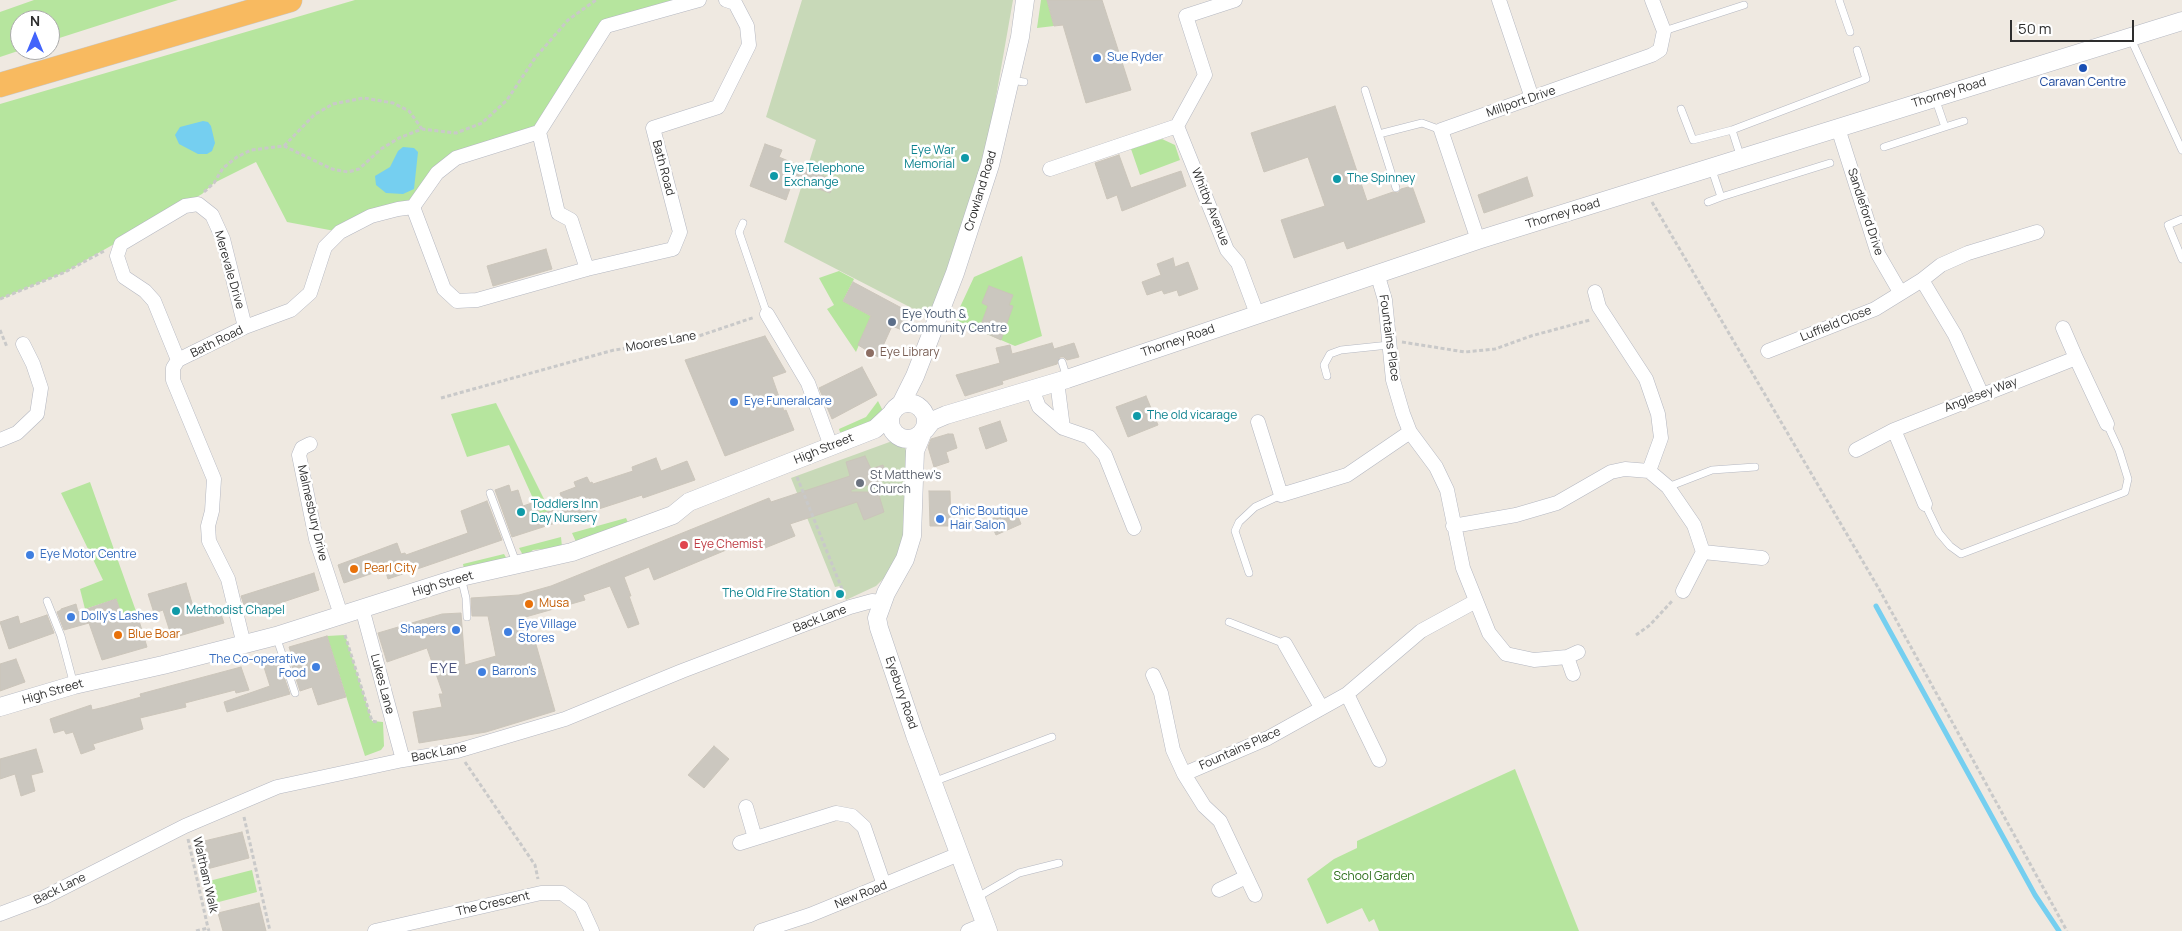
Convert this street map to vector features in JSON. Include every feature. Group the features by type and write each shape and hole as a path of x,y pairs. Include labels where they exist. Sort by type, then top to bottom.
{"highway":[{"path":"0,85 290,0"}],"street":[{"path":"413,208 437,173 456,158 539,132 606,26 699,0"},
{"name":"Bath Road","path":"244,645 228,579 209,542 208,526 212,511 214,479 173,380 172,368 178,360 245,327 291,310 310,293 325,247 340,232 371,216 413,208 444,289 457,301 477,300 587,269 673,249 680,232 653,128 718,107 749,45 747,26 735,3 726,0"},
{"name":"Crowland Road","path":"899,418 955,273 1018,81 1020,37 1025,0"},
{"path":"1050,168 1178,126 1205,75 1186,16 1235,0"},
{"path":"1499,0 1532,98"},
{"path":"1652,0 1664,31"},
{"name":"Thorney Road","path":"923,432 932,421 1032,389 1062,374 1257,314 1478,240 2182,21"},
{"name":"Millport Drive","path":"1441,130 1652,55 1660,50 1664,31"},
{"name":"Whitby Avenue","path":"1178,126 1227,250 1238,263 1257,314"},
{"name":"Sandleford Drive","path":"1838,128 1878,254 1900,292"},
{"path":"1441,130 1478,240"},
{"path":"539,132 558,213 570,220 587,269"},
{"name":"Merevale Drive","path":"178,360 154,301 145,291 124,277 117,256 120,244 185,206 198,204 212,216 223,239 245,327"},
{"name":"Luffield Close","path":"1768,351 1874,309 1922,280 1941,265 1968,253 2037,232"},
{"name":"Fountains Place","path":"1377,274 1385,300 1393,380 1410,432 1436,467 1446,490 1463,568 1489,633 1506,654 1534,660 1572,655 1573,674"},
{"path":"1922,280 1955,335 1982,395"},
{"path":"1595,292 1599,307 1646,379 1658,414 1661,438 1649,471"},
{"path":"767,314 808,383 831,446"},
{"path":"2063,328 2107,424"},
{"path":"0,440 18,433 37,414 41,388 34,364 23,344"},
{"name":"Anglesey Way","path":"1856,450 1894,430 2076,358"},
{"path":"1062,374 1064,428"},
{"path":"1032,389 1039,408 1064,428 1089,437 1106,455 1134,528"},
{"path":"899,418 946,416"},
{"path":"899,418 926,418 923,432"},
{"path":"899,418 915,451"},
{"name":"High Street","path":"0,707 74,685 276,636 461,577 517,566 572,552 673,515 689,502 899,418 912,440 923,432"},
{"path":"1258,422 1280,495 1347,475 1410,432"},
{"path":"1894,430 1925,504"},
{"name":"Eyebury Road","path":"923,432 915,451 912,536 904,559 882,602 877,618 932,782 987,928"},
{"name":"Malmesbury Drive","path":"310,444 302,448 299,455 316,539 341,615"},
{"path":"1453,526 1516,516 1557,502 1611,472 1625,469 1649,471 1668,487 1694,525 1703,552 1683,591"},
{"path":"1703,552 1762,558"},
{"name":"Back Lane","path":"0,914 45,897 185,826 278,787 343,769 457,751 565,719 682,671 850,607 872,601 882,602"},
{"name":"Fountains Place","path":"1184,774 1268,738 1347,694 1421,631 1476,601"},
{"name":"Lukes Lane","path":"362,608 403,760"},
{"path":"1285,644 1321,707"},
{"name":"Fountains Place","path":"1153,675 1162,693 1173,750 1184,774 1204,806 1220,821 1255,895"},
{"path":"1347,694 1379,760"},
{"path":"746,807 755,838"},
{"path":"740,843 836,813 852,816 864,826 884,885"},
{"name":"New Road","path":"761,931 810,915 959,854"},
{"path":"1219,890 1246,877"},
{"name":"The Crescent","path":"376,931 541,893 562,893 581,908 592,931"},
{"path":"968,931 987,928"}],"lane":[{"path":"1839,0 1850,32"},
{"path":"1664,31 1744,5"},
{"path":"2130,37 2182,150"},
{"path":"1681,109 1693,140 1732,130 1866,79 1856,50"},
{"path":"1365,90 1396,188"},
{"path":"1935,97 1946,126"},
{"path":"1884,147 1964,121"},
{"path":"1379,134 1422,123 1441,130"},
{"path":"1732,130 1741,159"},
{"path":"1708,202 1830,163"},
{"path":"1710,167 1721,197"},
{"path":"2182,219 2168,225 2182,258"},
{"path":"743,224 739,232 767,314"},
{"path":"1327,376 1324,366 1330,354 1341,350 1389,345"},
{"path":"1925,504 1939,533 1950,546 1962,554 2125,492 2128,479 2119,450 2107,424"},
{"path":"1668,487 1712,470 1756,467"},
{"path":"490,492 517,566"},
{"path":"1249,573 1236,531 1239,522 1255,508 1280,495"},
{"path":"461,577 466,598 467,617"},
{"path":"47,601 61,636 74,685"},
{"path":"1229,622 1285,644"},
{"path":"276,636 295,692"},
{"path":"932,782 1052,737"},
{"path":"976,898 1019,873 1059,863"}],"path":[{"path":"202,194 214,183 223,168 237,157 251,150 284,146 332,168 348,172 359,169 381,149 398,138 422,129 456,133 482,124 507,100 535,58 568,20 596,0"},
{"path":"284,146 314,115 333,104 364,98 393,102 409,111 422,129"},
{"path":"1644,189 1879,589 2067,931"},
{"path":"0,299 65,272 112,246"},
{"name":"Moores Lane","path":"441,398 614,350 687,340 767,314"},
{"path":"1389,345 1401,342 1465,352 1495,349 1531,336 1606,316"},
{"path":"791,462 850,607"},
{"path":"1636,634 1650,625 1683,591"},
{"path":"345,635 372,721 393,722"},
{"path":"457,751 535,865 541,893"},
{"path":"240,802 270,931"},
{"name":"Waltham Walk","path":"185,826 209,929 196,931"}],"green space":[{"path":"34,0 178,0 60,38 60,10 10,10 10,54 0,57 0,12"},
{"path":"355,0 699,0 606,26 539,132 437,173 413,207 340,232 287,222 256,162 214,183 202,194 65,272 0,299 0,104"},
{"path":"802,0 1013,0 990,131 966,221 931,318 784,242 816,140 766,117"},
{"path":"1041,0 1047,0 1054,26 1037,28"},
{"path":"1162,139 1175,145 1180,160 1140,175 1131,149"},
{"path":"1022,256 1042,336 1015,346 954,320 974,277"},
{"path":"839,271 854,279 843,301 871,316 856,352 827,309 834,305 819,278"},
{"path":"878,401 884,413 876,422 840,432 839,429 866,417"},
{"path":"496,403 550,511 540,514 509,445 467,457 451,414"},
{"path":"895,440 903,444 907,453 906,535 902,549 887,575 876,586 846,600 840,586 835,587 791,478"},
{"path":"90,482 137,614 123,618 116,599 85,609 80,589 103,580 61,493"},
{"path":"626,518 629,525 577,544 572,533"},
{"path":"561,537 562,547 533,550 524,557 519,548"},
{"path":"504,554 508,561 464,569 463,564"},
{"path":"345,635 372,721 383,722 384,746 381,750 365,756 327,636"},
{"name":"School Garden","path":"1515,769 1579,931 1379,931 1374,919 1369,922 1362,908 1327,924 1307,879 1334,859 1357,848 1357,841"},
{"path":"252,870 257,892 215,903 209,881"}],"water":[{"path":"203,121 208,122 211,126 215,143 212,151 207,154 198,154 179,144 175,135 180,127"},
{"path":"403,147 414,148 418,152 414,189 403,194 386,193 376,185 375,176 390,167 398,151"}],"building":[{"name":"Sue Ryder","path":"1047,0 1102,0 1131,90 1086,103 1063,25 1054,26"},
{"name":"The Spinney","path":"1335,106 1367,201 1393,192 1398,193 1401,189 1412,186 1425,222 1347,249 1344,241 1294,258 1281,220 1325,206 1308,157 1264,172 1251,133"},
{"name":"Eye Telephone Exchange","path":"765,144 782,150 779,157 835,181 830,193 793,180 786,200 750,186"},
{"path":"1119,155 1131,188 1181,171 1186,186 1122,211 1117,195 1107,199 1095,163"},
{"path":"1527,177 1533,196 1484,213 1478,195"},
{"path":"546,249 552,269 493,286 487,266"},
{"path":"1173,258 1175,267 1188,262 1198,289 1179,296 1177,290 1164,294 1162,290 1147,295 1142,282 1161,275 1157,264"},
{"path":"853,282 911,313 902,330 892,326 878,357 858,345 871,316 843,301"},
{"path":"989,286 1013,295 1009,305 1013,306 1001,340 979,330 988,306 982,303"},
{"name":"Eye Funeralcare","path":"765,336 786,372 772,377 784,411 786,410 794,430 725,456 685,360"},
{"path":"1052,343 1054,349 1074,343 1079,357 1067,360 1064,357 1060,357 1057,364 1002,381 1003,384 965,396 956,375 1000,363 996,348 1010,345 1012,354"},
{"path":"862,367 877,395 832,419 819,388"},
{"name":"The old vicarage","path":"1146,396 1158,425 1128,437 1116,407"},
{"path":"1000,421 1007,441 986,449 979,428"},
{"path":"953,434 957,448 946,452 949,462 934,467 928,447 931,439"},
{"path":"865,456 871,469 883,465 888,479 851,490 851,492 878,492 884,512 864,520 857,502 790,524 795,536 765,548 762,542 746,550 743,543 654,580 649,567 624,577 639,624 628,628 610,586 583,595 585,600 522,618 529,644 535,641 555,711 486,732 419,743 413,712 442,707 439,694 443,694 427,648 387,662 378,633 442,614 461,613 465,665 496,656 488,616 472,616 471,598 519,595 551,586 769,498 771,502 850,476 846,462"},
{"path":"656,458 661,471 687,461 695,480 643,498 642,495 512,537 495,490 509,485 511,492 518,490 523,506 535,502 540,514 565,507 560,493 576,487 574,482 587,477 590,483 592,482 593,484 633,471 632,467"},
{"path":"929,491 950,491 951,526 930,526"},
{"path":"487,501 502,540 388,579 385,569 344,583 338,565 397,543 401,554 405,553 406,555 468,533 461,511"},
{"path":"1015,509 1021,524 996,535 989,520"},
{"path":"314,573 319,590 247,614 241,596"},
{"name":"Methodist Chapel","path":"186,583 195,613 218,606 224,623 172,638 163,610 154,613 148,594"},
{"name":"Blue Boar","path":"116,599 123,618 137,614 147,647 102,660 89,623 64,630 57,612 76,604 78,612"},
{"path":"47,615 54,633 9,649 0,622 18,616 20,624"},
{"name":"The Co-operative Food","path":"327,636 346,697 318,705 312,687 300,691 288,654 291,653 289,647"},
{"path":"277,657 290,694 227,712 224,702 270,686 262,661"},
{"path":"16,659 25,682 0,691 0,664"},
{"path":"241,667 249,690 236,693 235,690 185,703 186,707 140,718 143,729 93,744 95,749 81,754 73,732 66,734 64,730 54,733 50,719 91,705 92,710 105,707 141,697 140,694"},
{"path":"714,746 729,759 704,788 688,775"},
{"path":"36,749 43,772 31,775 35,791 21,796 15,774 0,779 0,759"},
{"path":"242,832 249,858 207,869 200,842"},
{"path":"259,903 266,931 223,931 218,913"}],"waterway":[{"path":"1876,606 2035,895 2059,931"}],"place":[{"name":"Sue Ryder","path":"1097,58"},
{"name":"Caravan Centre","path":"2083,68"},
{"name":"Eye War Memorial","path":"965,158"},
{"name":"Eye Telephone Exchange","path":"774,176"},
{"name":"The Spinney","path":"1337,179"},
{"name":"Eye Youth & Community Centre","path":"892,322"},
{"name":"Eye Library","path":"870,353"},
{"name":"Eye Funeralcare","path":"734,402"},
{"name":"The old vicarage","path":"1137,416"},
{"name":"St Matthew's Church","path":"860,483"},
{"name":"Toddlers Inn Day Nursery","path":"521,512"},
{"name":"Chic Boutique Hair Salon","path":"940,519"},
{"name":"Eye Chemist","path":"684,545"},
{"name":"Eye Motor Centre","path":"30,555"},
{"name":"Pearl City","path":"354,569"},
{"name":"The Old Fire Station","path":"840,594"},
{"name":"Musa","path":"529,604"},
{"name":"Methodist Chapel","path":"176,611"},
{"name":"Dolly's Lashes","path":"71,617"},
{"name":"Shapers","path":"456,630"},
{"name":"Eye Village Stores","path":"508,632"},
{"name":"Blue Boar","path":"118,635"},
{"name":"The Co-operative Food","path":"316,667"},
{"name":"Barron's","path":"482,672"}],"district":[{"name":"EYE","path":"444,669"}]}
